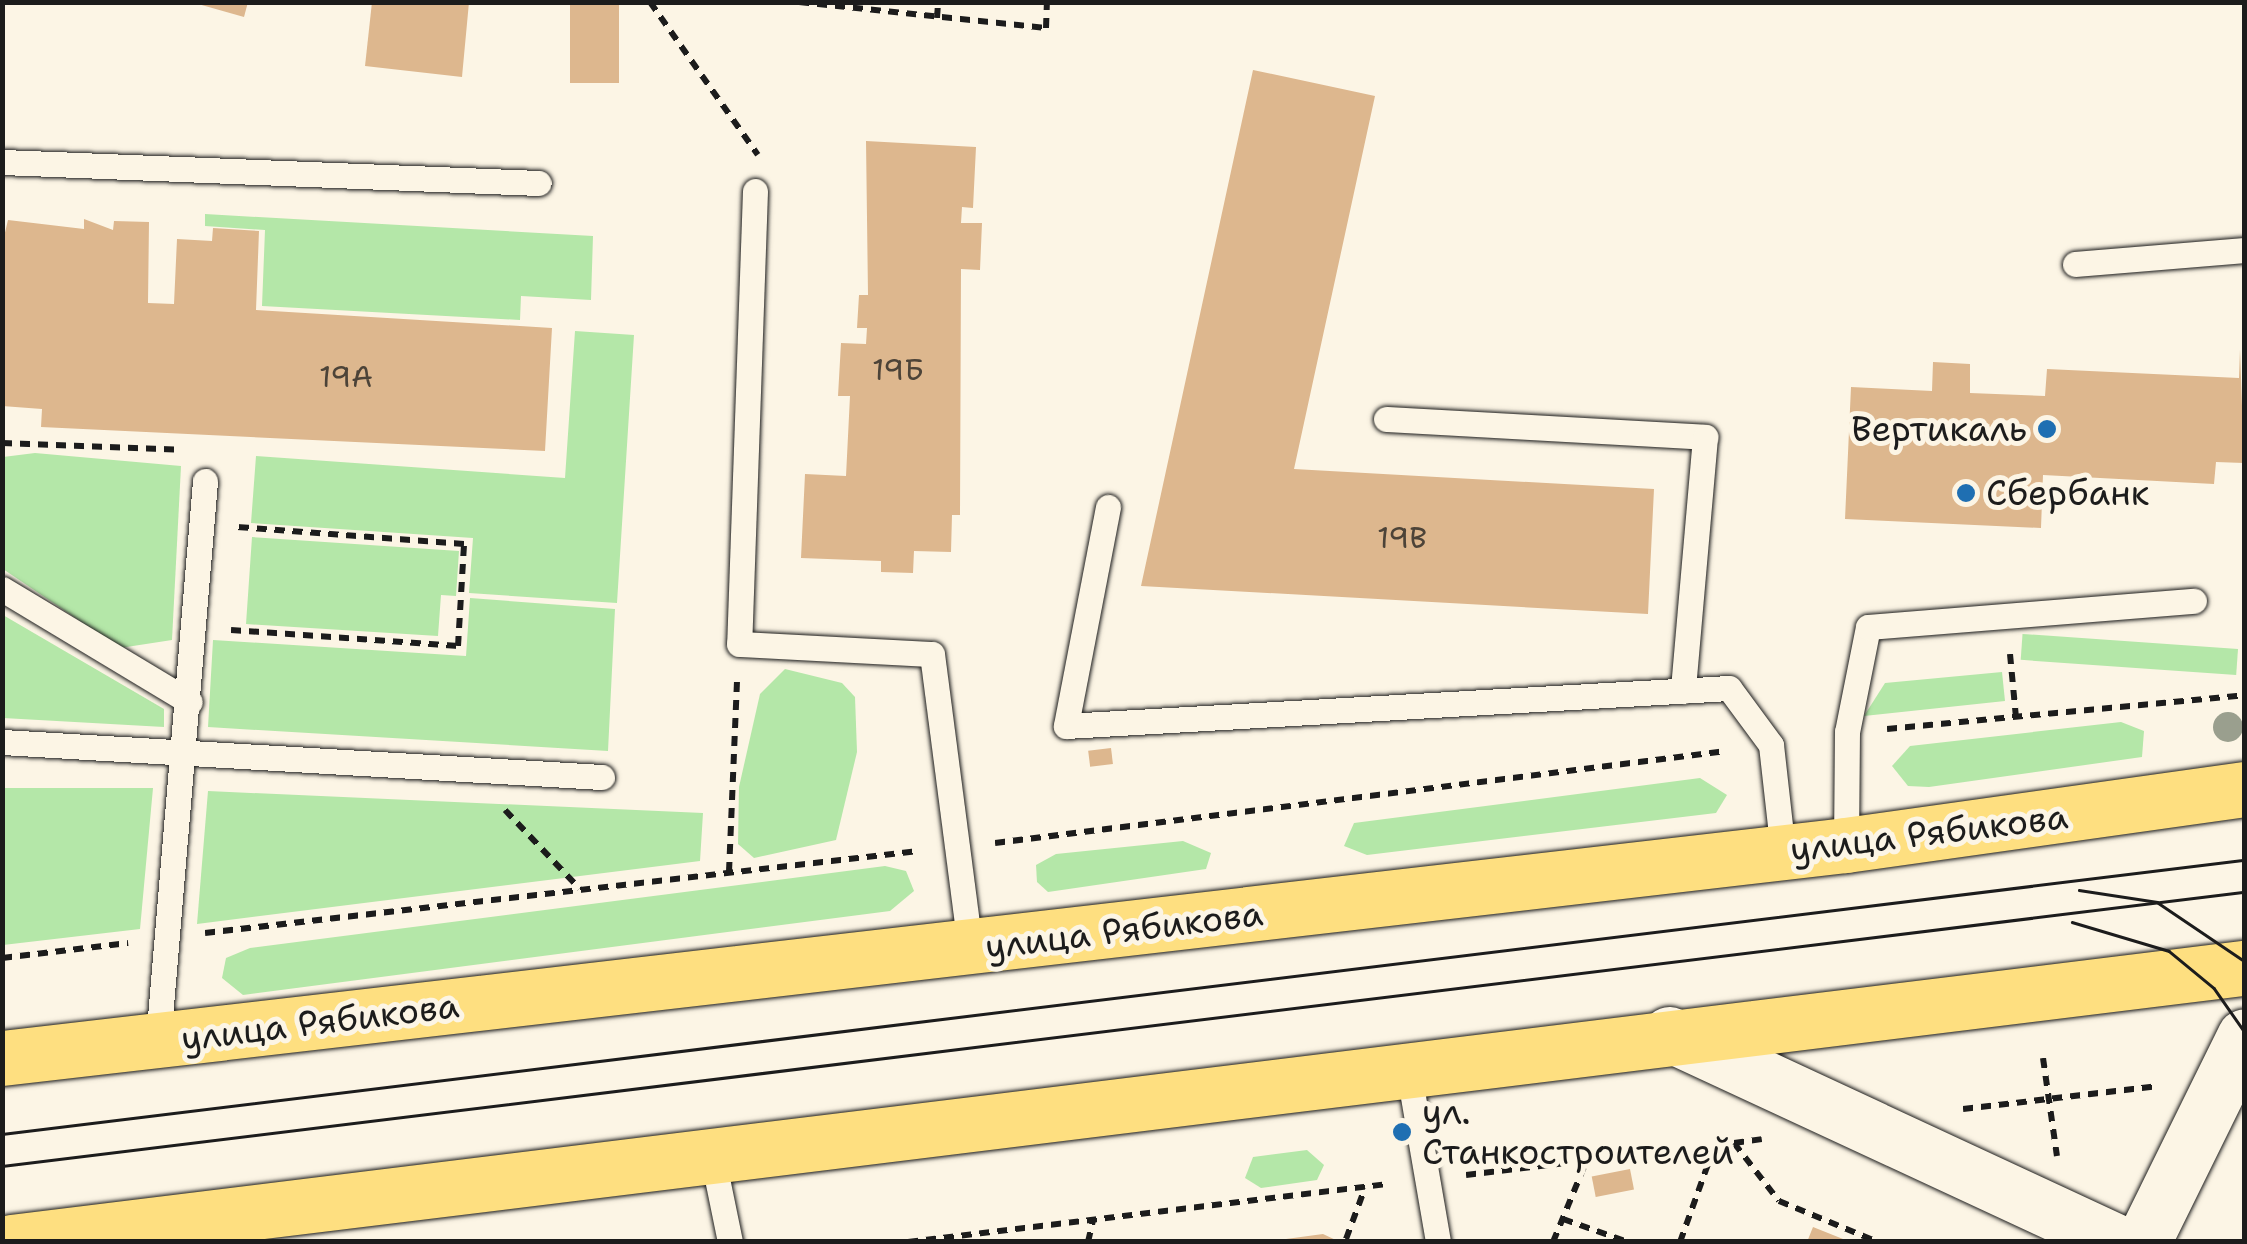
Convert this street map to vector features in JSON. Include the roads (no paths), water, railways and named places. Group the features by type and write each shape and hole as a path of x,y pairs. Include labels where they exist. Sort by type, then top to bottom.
{"main road":[{"name":"улица Рябикова","path":"2,1058 1846,845 2244,789"},
{"path":"11,1242 148,1233 712,1154 1669,1034 2244,968"}],"street":[{"path":"1669,1034 2118,1242"},
{"path":"2142,1242 2231,1059"}],"lane":[{"path":"2,162 539,183"},
{"path":"755,191 739,644 932,654 970,948"},
{"path":"2075,264 2244,250"},
{"path":"1386,419 1705,437 1683,691"},
{"path":"158,1041 190,702 205,481"},
{"path":"1108,507 1066,726 1730,688 1771,745 1783,852"},
{"path":"2,589 190,702"},
{"path":"1846,845 1848,732 1868,627 2194,601"},
{"path":"2,742 602,777"},
{"path":"1408,1068 1438,1242"},
{"path":"712,1154 730,1242"}],"tram line":[{"path":"2,1134 2244,860"},
{"path":"2079,890 2157,902 2244,961"},
{"path":"2,1166 2244,892"},
{"path":"2072,922 2169,951 2214,988 2244,1031"}],"place":[{"name":"Вертикаль","path":"2047,429"},
{"name":"Сбербанк","path":"1966,493"},
{"name":"ул. Станкостроителей","path":"1402,1132"}]}
